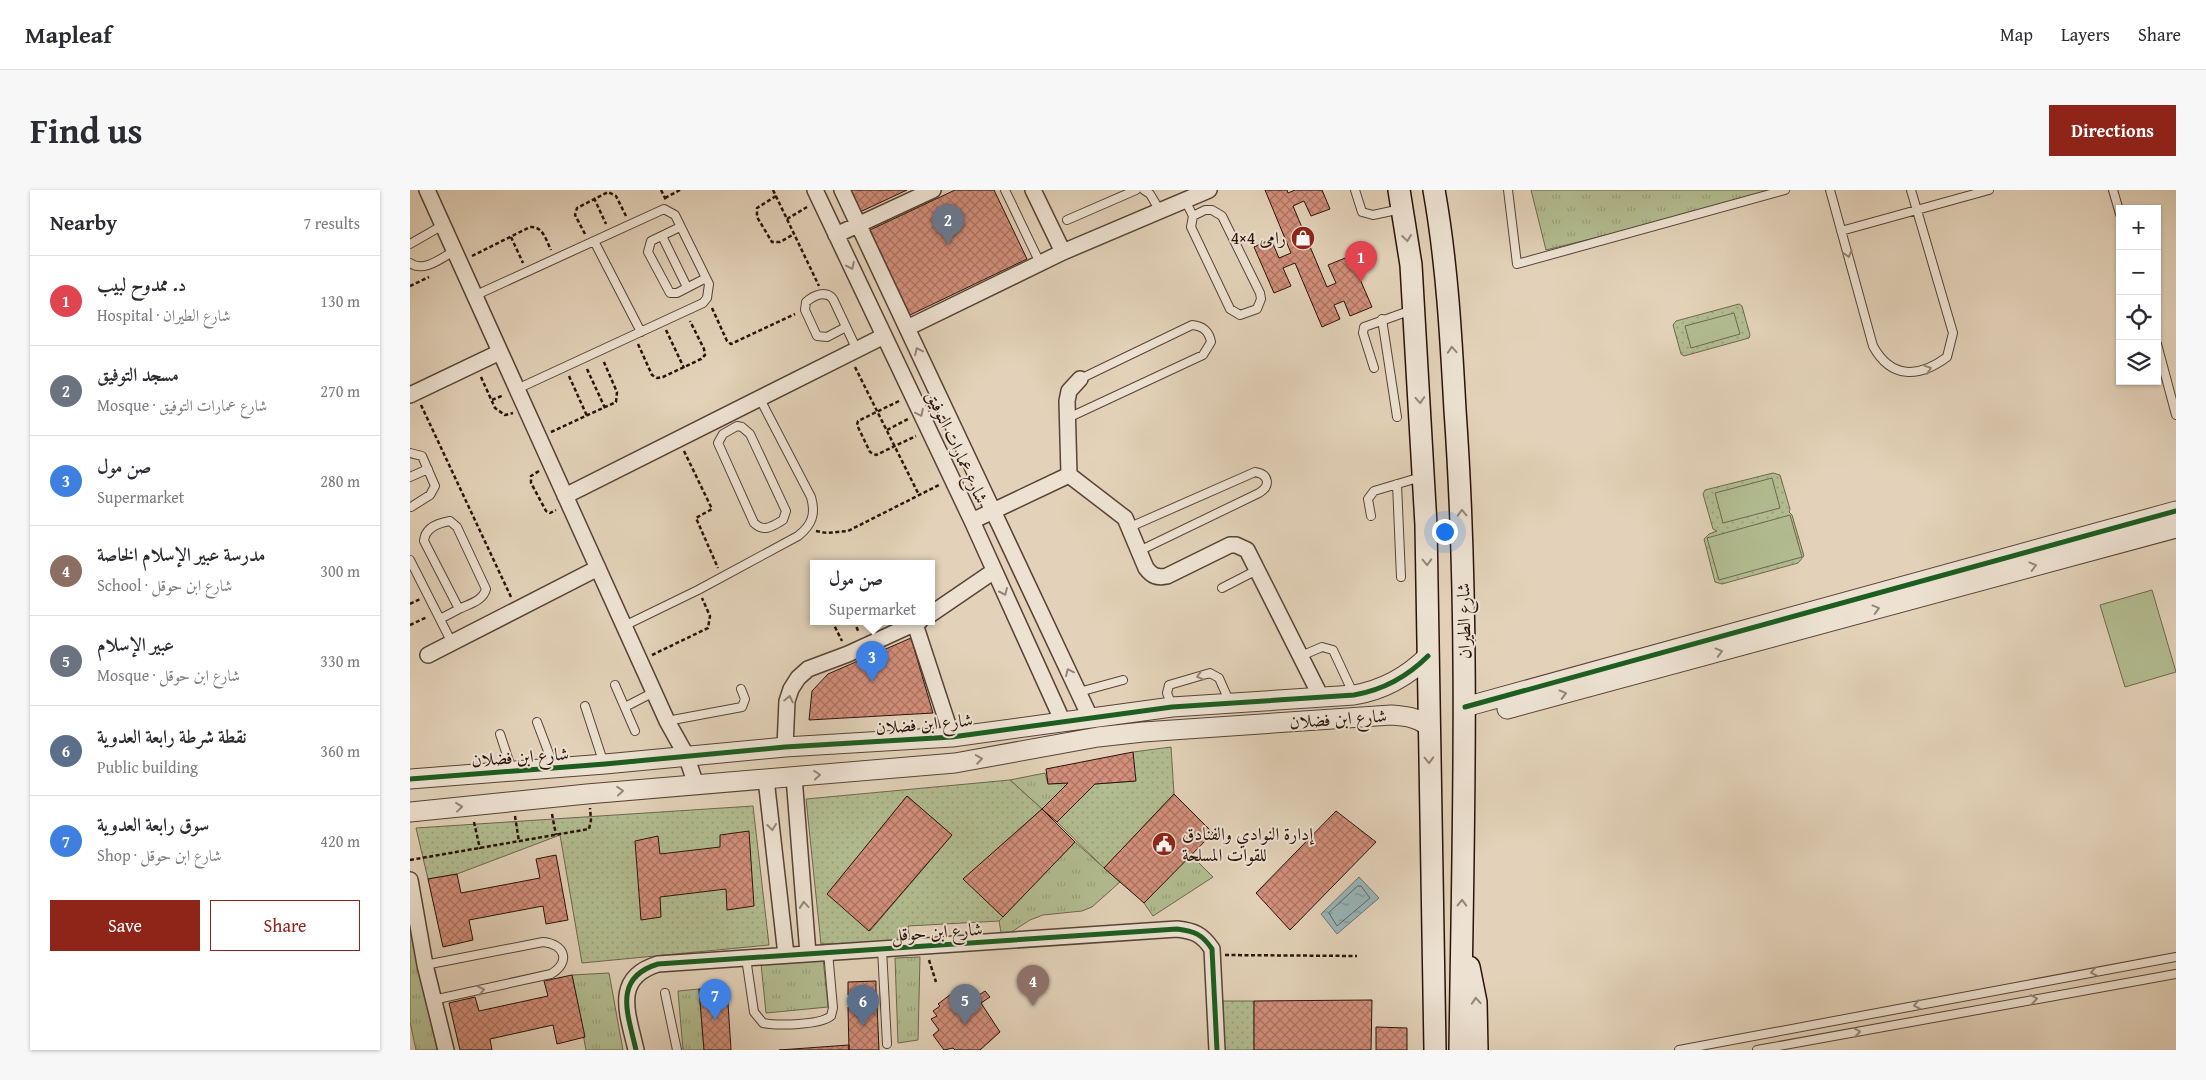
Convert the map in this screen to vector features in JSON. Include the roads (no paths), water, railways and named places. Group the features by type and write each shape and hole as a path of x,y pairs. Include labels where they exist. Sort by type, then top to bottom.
{"main road":[{"name":"شارع الطيران","path":"1434,190 1444,251 1449,307 1462,509 1465,713 1461,951 1474,985 1476,1050"},
{"name":"شارع الطيران","path":"1401,199 1411,265 1414,309 1428,604 1428,726 1435,959 1426,979 1422,998 1421,1050"},
{"path":"1460,1050 1461,951"},
{"path":"1435,959 1435,1050"}],"street":[{"path":"427,190 667,721 686,755 696,785"},
{"name":"شارع عمارات التوفيق","path":"842,190 1090,716"},
{"path":"836,235 933,190"},
{"path":"1033,190 1063,252"},
{"path":"907,328 1063,252 1209,190"},
{"name":"شارع عمارات التوفيق","path":"817,195 972,521 1063,722"},
{"path":"567,500 679,441 726,424 760,399 884,336"},
{"path":"412,393 500,352"},
{"path":"1069,475 1069,390 1080,379"},
{"path":"972,521 1069,475"},
{"path":"1069,475 1118,511 1130,527 1146,568 1151,574 1159,577 1168,576 1230,545 1236,545 1247,550 1321,697"},
{"path":"1465,713 2057,552 2176,511"},
{"path":"2057,552 2176,528"},
{"path":"428,655 598,568"},
{"path":"935,611 994,571"},
{"path":"785,747 787,701 791,689 798,678 808,669 848,654 913,625"},
{"path":"919,625 952,737"},
{"name":"شارع ابن فضلان","path":"410,779 513,772 785,747 952,737 1063,722 1090,716 1172,707 1354,694 1381,688 1406,675 1428,656"},
{"path":"1381,688 1389,691 1394,698 1395,707 1391,715"},
{"name":"شارع ابن فضلان","path":"410,812 588,794 955,763 1098,737 1143,732 1391,715 1416,718 1428,726"},
{"path":"794,777 808,954"},
{"path":"766,779 786,955"},
{"path":"410,880 425,965 446,1050"},
{"name":"شارع ابن حوقل","path":"636,1050 628,1012 627,996 629,983 635,975 646,968 658,964 1176,929 1193,931 1204,938 1214,955 1216,1050"}],"lane":[{"path":"1005,190 1040,263"},
{"path":"1067,220 1136,190"},
{"path":"1144,190 1150,194 1160,211"},
{"path":"1355,190 1362,212 1367,214 1401,199"},
{"path":"1508,190 1517,264 1785,190"},
{"path":"1830,190 1873,346 1881,360 1892,369 1918,372 1935,367 1947,357 1953,333 1911,190"},
{"path":"1842,231 1989,190"},
{"path":"2113,190 2117,205"},
{"path":"1185,200 1193,216 1191,228 1230,310 1240,315 1257,309 1260,304 1260,293 1222,216 1212,210 1205,210 1193,216"},
{"path":"474,296 664,209 675,215 706,278 709,291 703,303 517,389"},
{"path":"410,244 443,226"},
{"path":"680,227 651,241 648,252 668,291 674,294 706,278"},
{"path":"662,236 688,287"},
{"path":"592,242 637,334"},
{"path":"410,263 418,267 425,266 457,256"},
{"path":"846,327 827,337 820,338 805,310 806,302 823,294 833,299 846,327 853,352"},
{"path":"1374,368 1363,332 1366,324 1414,309"},
{"path":"1382,319 1397,417"},
{"path":"1068,418 1203,355 1208,349 1210,335 1199,326 1192,325 1080,379"},
{"path":"2161,359 2176,415"},
{"path":"624,626 698,590 798,536 807,529 814,513 812,496 760,399"},
{"path":"726,424 742,427 750,434 786,511 783,520 767,528 754,523 720,448 719,438 726,424"},
{"path":"410,453 422,456 435,480 434,491 410,507"},
{"path":"410,478 428,469"},
{"path":"1130,527 1255,472 1262,473 1266,478 1265,490 1139,551"},
{"path":"1371,516 1368,499 1370,494 1423,476"},
{"path":"1397,484 1401,577"},
{"path":"438,616 459,609 480,598 485,595 486,589 457,527 450,521 426,532 424,541 459,609"},
{"path":"410,560 452,643"},
{"path":"1222,588 1257,570"},
{"path":"1301,656 1322,647 1333,650 1354,694"},
{"path":"1172,707 1167,693 1169,686 1210,673 1219,678 1230,703"},
{"path":"1078,692 1123,680"},
{"path":"615,685 635,731"},
{"path":"667,721 742,707 745,699 741,689"},
{"path":"624,707 654,692"},
{"path":"585,706 605,764"},
{"path":"537,722 554,768"},
{"path":"500,734 513,772"},
{"path":"425,965 543,942 553,943 557,946 561,950 564,959 560,969 551,974 433,1000"},
{"path":"882,949 887,1044"},
{"path":"746,958 754,1012 763,1024 778,1025 821,1022 831,1016 833,1008 828,952"},
{"path":"1679,1050 2176,957"},
{"path":"2125,966 2127,982"},
{"path":"1757,1050 2176,974"},
{"path":"2010,988 2012,1004"},
{"path":"665,993 676,1050"},
{"path":"1936,1002 1938,1017"}],"water":[{"path":"1359,877 1379,898 1337,934 1321,914"}],"place":[{"name":"رامى 4×4","path":"1303,238"},
{"name":"مسجد التوفيق","path":"948,245"},
{"name":"د. ممدوح لبيب","path":"1361,282"},
{"name":"صن مول","path":"872,682"},
{"name":"إدارة النوادي والفنادق للقوات المسلحة","path":"1164,844"},
{"name":"مدرسة عبير الإسلام الخاصة","path":"1033,1006"},
{"name":"سوق رابعة العدوية","path":"715,1020"},
{"name":"عبير الإسلام","path":"965,1025"},
{"name":"نقطة شرطة رابعة العدوية","path":"863,1026"}]}
